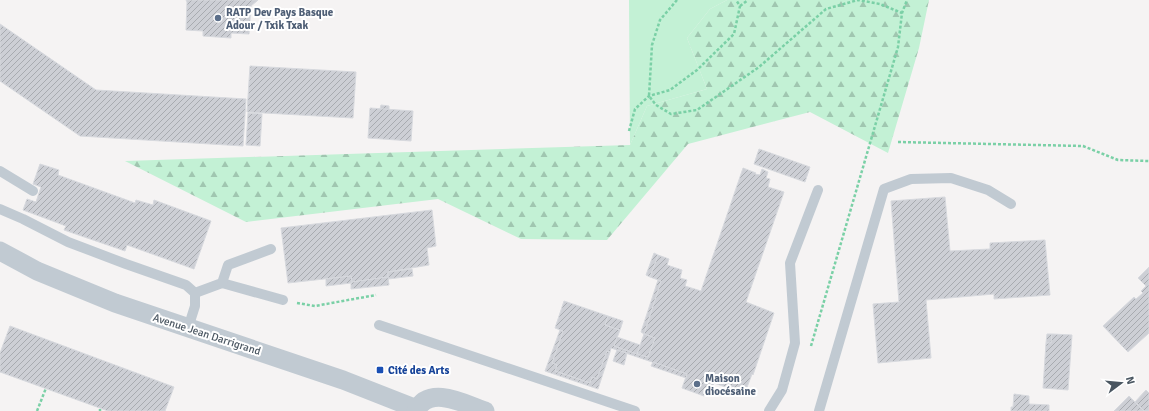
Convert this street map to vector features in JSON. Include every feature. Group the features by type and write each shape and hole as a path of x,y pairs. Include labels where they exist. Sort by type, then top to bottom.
{"street":[{"name":"Avenue Jean Darrigrand","path":"0,251 37,271 115,303 343,380 417,410"},
{"path":"417,410 426,400 435,397 447,398 485,411"}],"lane":[{"path":"0,171 33,191"},
{"path":"819,411 884,190 911,179 951,178 988,190 1011,204"},
{"path":"769,411 782,390 795,343 790,263 818,190"},
{"path":"0,209 68,242 186,285 195,293 195,306 188,328"},
{"path":"222,282 228,265 271,248"},
{"path":"195,293 222,282 283,300"},
{"path":"379,325 635,411"}],"path":[{"path":"677,0 660,20 652,45 649,96 656,105 671,114 697,110 759,67 826,9 858,0 880,4 902,13"},
{"path":"736,0 740,6"},
{"path":"629,131 636,109 649,96 670,90 697,70 734,34 740,6 748,0"},
{"path":"810,352 898,47 902,13 907,0"},
{"path":"898,142 1083,146 1118,160 1149,162"},
{"path":"283,300 315,306 376,295"},
{"path":"37,411 46,388"}],"green space":[{"path":"629,0 727,0 710,9 687,38 707,89 647,106 630,145"},
{"path":"727,0 929,0 919,48 888,153 810,112 688,144 607,240 521,239 438,199 246,222 125,161 630,145 647,106 707,89 687,38 710,9"}],"building":[{"name":"RATP Dev Pays Basque Adour / Txik Txak","path":"186,0 258,0 251,6 249,34 231,33 231,38 203,36 203,31 186,30"},
{"path":"0,24 96,90 246,99 243,146 80,136 0,81"},
{"path":"250,66 356,72 353,118 247,112"},
{"path":"381,105 389,106 389,110 380,109"},
{"path":"370,108 413,111 411,141 368,138"},
{"path":"248,113 262,114 260,146 246,145"},
{"path":"759,149 810,167 805,182 754,164"},
{"path":"40,164 59,170 58,175 135,203 136,200 153,205 154,200 211,221 194,269 127,245 125,251 64,230 66,226 23,210 27,199 36,202 41,187 33,184"},
{"path":"743,168 760,175 762,169 768,172 766,178 770,179 768,187 784,192 746,302 774,313 753,375 752,374 746,390 738,388 737,391 714,383 713,386 707,388 704,396 682,388 687,374 611,348 610,352 607,351 597,379 592,377 590,383 555,371 557,365 552,363 563,331 555,328 564,301 608,316 605,325 620,330 614,346 648,357 655,338 644,334 661,281 650,277 658,255 669,259 667,265 682,270 680,278 687,280 685,286 701,291"},
{"path":"945,197 950,251 990,249 990,243 1045,240 1050,295 994,299 994,294 926,300 931,358 878,363 873,304 899,302 891,201"},
{"path":"432,210 436,246 427,248 429,265 388,272 388,277 352,282 351,276 288,283 281,228"},
{"path":"654,253 658,255 650,277 646,275"},
{"path":"1149,267 1149,333 1128,352 1103,326 1134,297 1136,299 1143,293 1141,291 1146,286 1138,278"},
{"path":"412,269 413,276 388,279 388,272"},
{"path":"351,276 351,283 326,286 326,279"},
{"path":"388,277 389,285 351,289 352,282"},
{"path":"658,280 661,281 644,334 641,332"},
{"path":"608,316 623,321 620,330 605,325"},
{"path":"10,326 174,387 165,411 108,411 0,372 0,353"},
{"path":"560,330 563,331 552,363 557,365 555,371 590,383 592,377 597,379 607,351 610,352 598,389 545,371"},
{"path":"644,334 655,338 648,357 637,354"},
{"path":"1047,334 1052,334 1051,343 1046,343"},
{"path":"1052,334 1072,335 1068,390 1043,388 1046,343 1051,343"},
{"path":"617,337 640,345 637,354 614,346"},
{"path":"617,350 627,353 624,365 613,361"},
{"path":"653,362 687,374 686,378 651,366"},
{"path":"1146,390 1149,393 1149,411 1144,411 1135,402"},
{"path":"1014,394 1029,396 1029,404 1049,405 1049,411 1011,411 1011,407 1013,407"},
{"path":"1129,396 1144,411 1114,411"}],"place":[{"name":"RATP Dev Pays Basque Adour / Txik Txak","path":"218,18"},
{"name":"Cité des Arts","path":"380,370"},
{"name":"Maison diocésaine","path":"697,384"}]}
